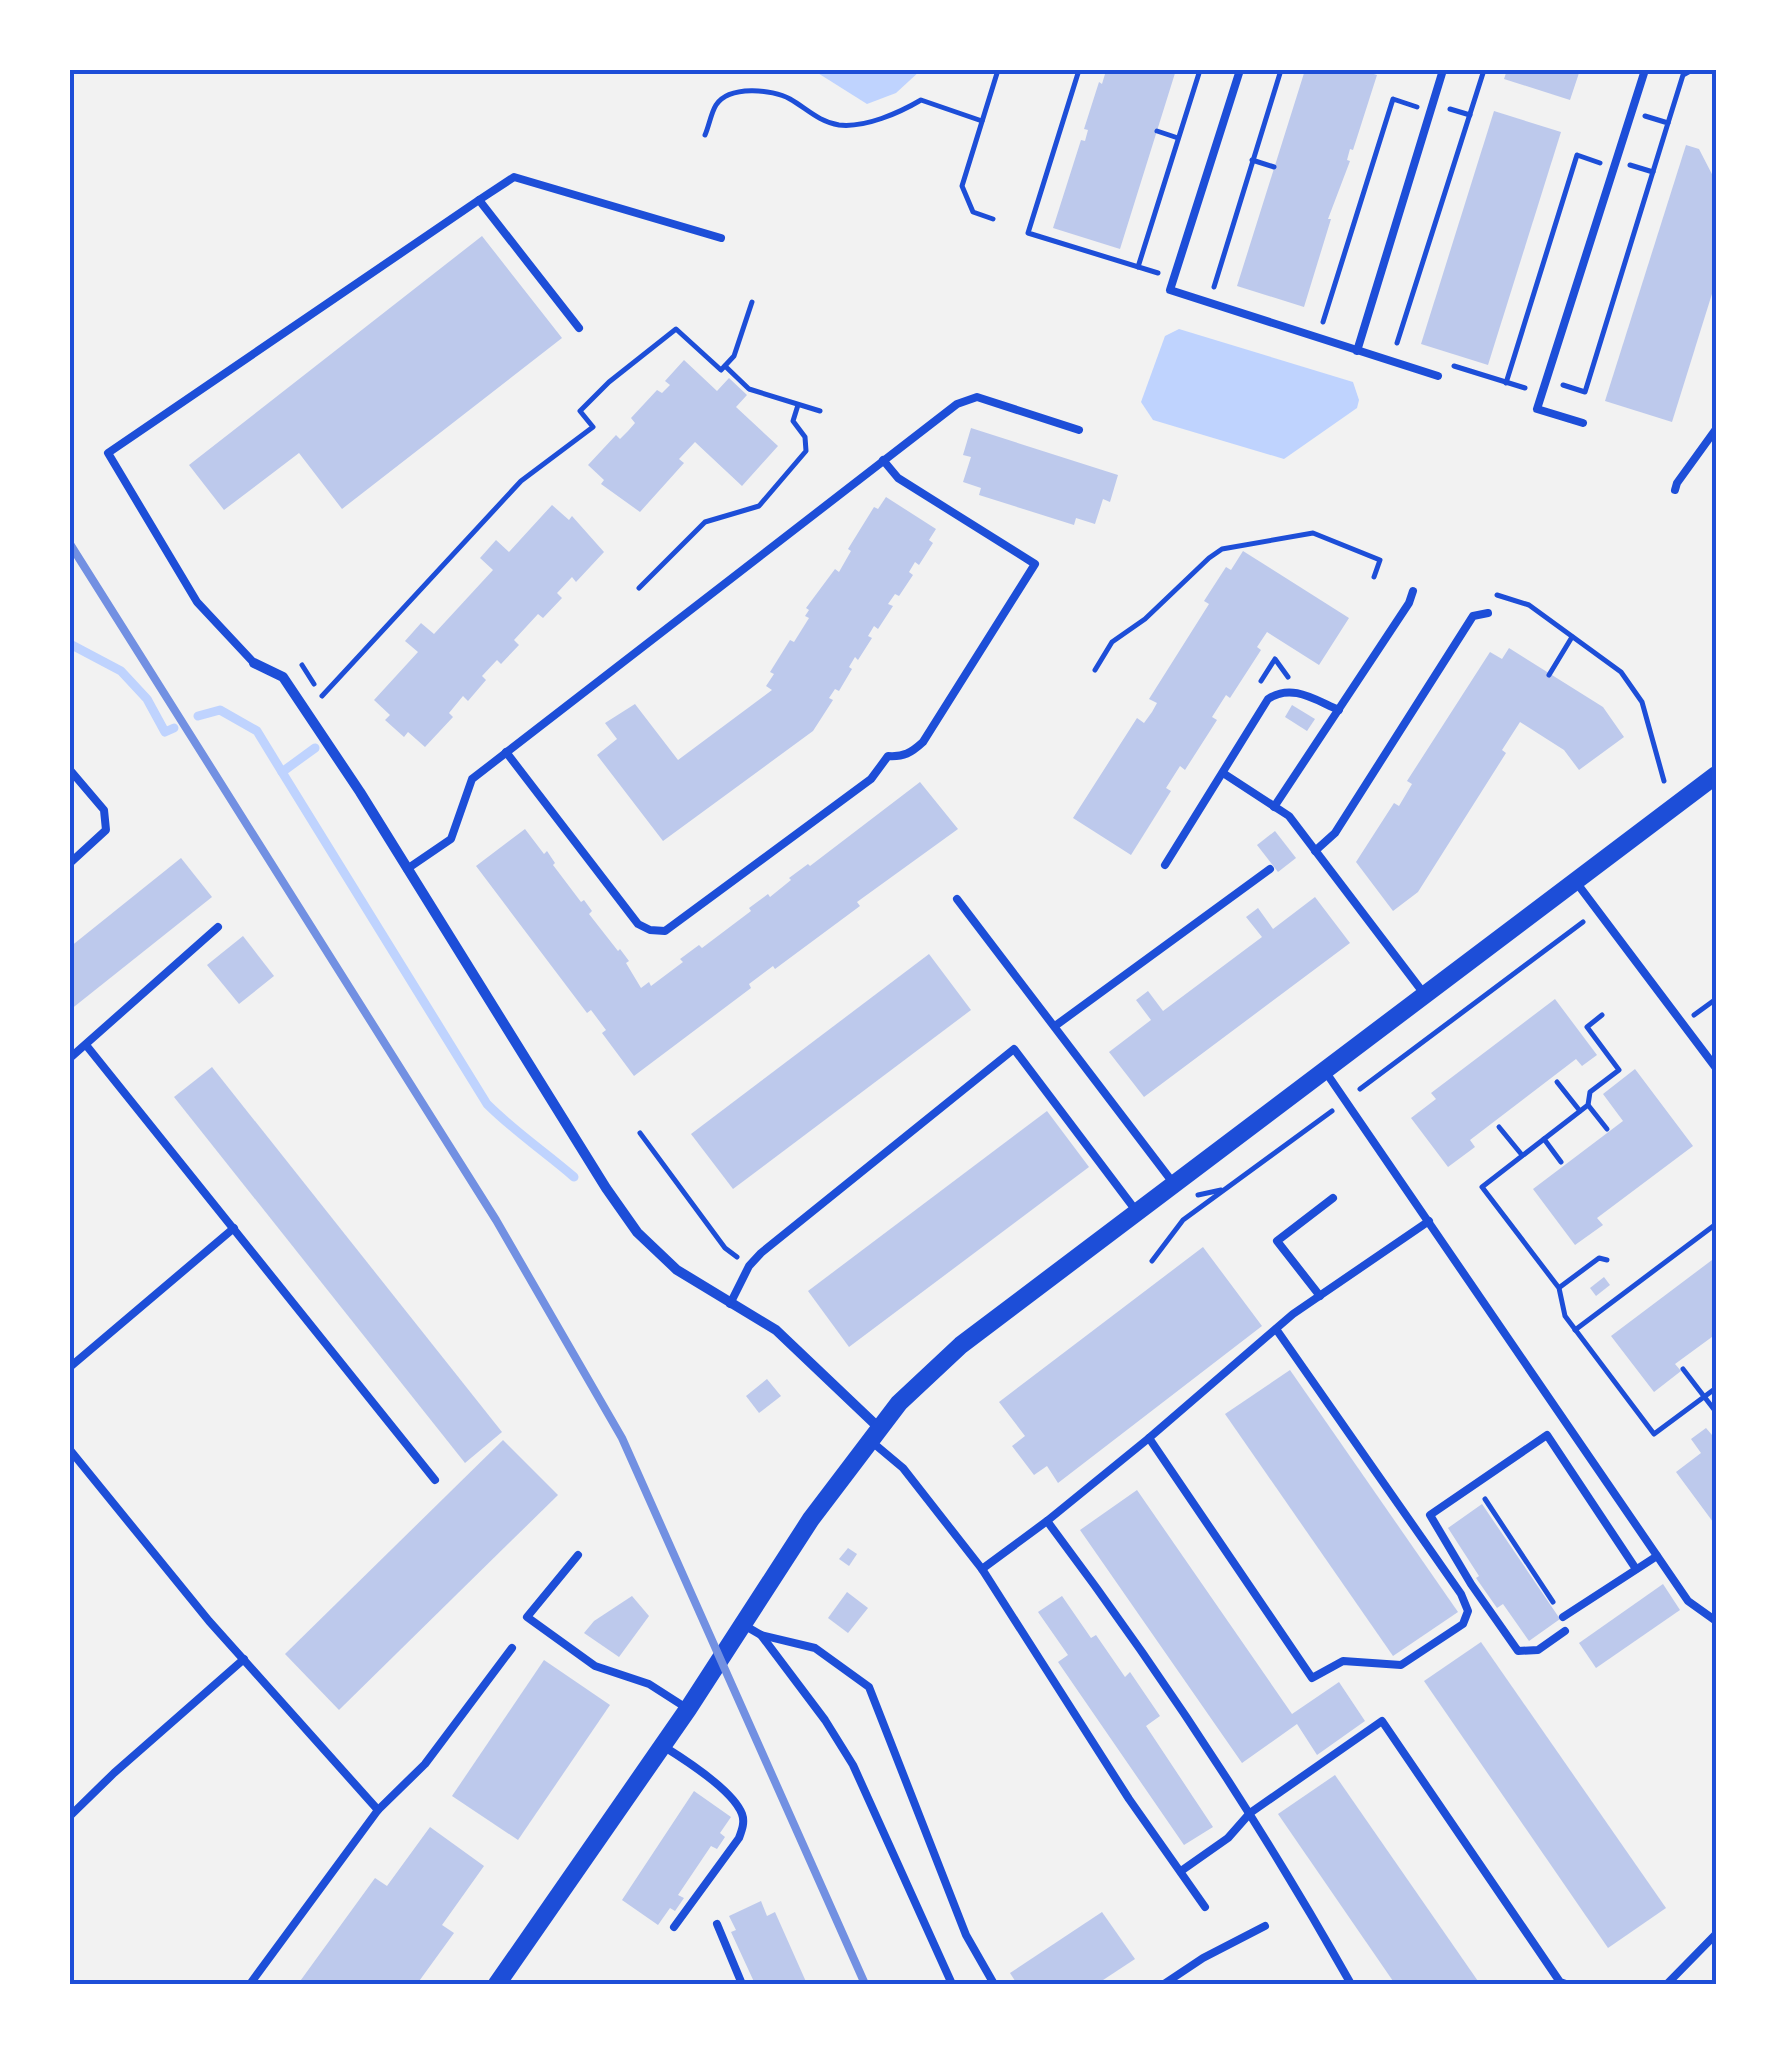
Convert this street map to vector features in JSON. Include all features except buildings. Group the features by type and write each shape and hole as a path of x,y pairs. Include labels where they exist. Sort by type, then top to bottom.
{"street":[{"path":"254,663 283,677 637,1232 676,1270 776,1330 802,1352 874,1433"},
{"path":"497,1984 688,1709 811,1519 899,1403 961,1345 1716,775"}],"lane":[{"path":"1240,70 1170,290 1438,376"},
{"path":"1356,351 1442,70"},
{"path":"1583,424 1536,408 1646,70"},
{"path":"254,663 197,602 108,453 514,177 721,238"},
{"path":"479,200 579,328"},
{"path":"408,869 451,839 472,778 968,398 989,400 1080,430"},
{"path":"1676,490 1716,429"},
{"path":"506,752 638,924 665,932 871,779 888,756 911,753 922,742 1035,564 898,478 883,460"},
{"path":"1274,807 1413,592"},
{"path":"1315,851 1335,833 1473,616 1488,613"},
{"path":"1165,865 1268,698 1280,691 1300,693 1338,710"},
{"path":"70,770 104,810 106,830 70,863"},
{"path":"1224,773 1289,816 1425,995"},
{"path":"1055,1026 1270,869"},
{"path":"1576,882 1716,1068"},
{"path":"957,899 1174,1184"},
{"path":"70,1058 218,926"},
{"path":"86,1045 435,1480"},
{"path":"730,1304 749,1266 761,1253 1014,1049 1137,1212"},
{"path":"1325,1071 1688,1601 1715,1622"},
{"path":"1320,1296 1277,1241 1332,1198"},
{"path":"982,1569 1149,1438 1276,1329 1429,1221"},
{"path":"70,1367 234,1228"},
{"path":"1149,1438 1312,1678 1343,1661 1401,1665 1463,1624 1468,1611 1461,1594 1276,1329"},
{"path":"874,1433 982,1569 1129,1798 1206,1907"},
{"path":"1564,1631 1538,1650 1518,1650 1471,1584 1430,1515 1547,1435 1636,1569"},
{"path":"70,1450 209,1621 378,1810"},
{"path":"1048,1520 1140,1644 1250,1813 1351,1984"},
{"path":"578,1554 526,1617 595,1666 649,1684 688,1709"},
{"path":"1563,1617 1657,1556"},
{"path":"742,1624 761,1635 816,1648 869,1686 966,1936 994,1984"},
{"path":"761,1635 853,1765 952,1984"},
{"path":"250,1984 378,1810 425,1764 512,1648"},
{"path":"70,1816 244,1659"},
{"path":"1181,1872 1228,1838 1250,1813 1382,1720 1560,1982 1566,1984"},
{"path":"662,1746 680,1756 734,1802 743,1815 744,1826 740,1838 674,1928"},
{"path":"717,1924 742,1984"},
{"path":"1164,1984 1202,1958 1265,1926"},
{"path":"1667,1984 1716,1934"}],"path":[{"path":"993,219 973,212 962,186 998,70"},
{"path":"1079,70 1028,232 1213,290 1280,70"},
{"path":"1138,266 1200,70"},
{"path":"1396,348 1484,70"},
{"path":"1546,380 1585,392 1683,75 1692,70"},
{"path":"706,135 716,104 736,93 769,92 787,97 824,121 838,125 856,125 921,100 982,120"},
{"path":"1322,324 1393,99 1430,111"},
{"path":"1630,112 1668,122"},
{"path":"1157,131 1179,138"},
{"path":"1506,383 1578,156 1653,172"},
{"path":"1252,160 1274,167"},
{"path":"322,696 521,482 593,426 580,412 609,382 676,330 721,370 734,356 752,302"},
{"path":"725,366 749,389 820,412"},
{"path":"639,588 705,522 743,514 766,500 806,450 805,437 794,422 798,404"},
{"path":"1095,670 1112,642 1146,619 1209,558 1232,546 1313,533 1380,560 1374,577"},
{"path":"1494,595 1529,605 1621,672 1642,702 1664,782"},
{"path":"1548,675 1572,637"},
{"path":"1152,1261 1183,1220 1598,912"},
{"path":"1683,1023 1716,999"},
{"path":"1602,1015 1587,1027 1619,1070 1590,1092 1588,1106 1606,1130"},
{"path":"1557,1082 1580,1111"},
{"path":"1588,1106 1482,1186 1559,1288 1565,1316 1654,1434 1716,1388"},
{"path":"1499,1127 1522,1155"},
{"path":"1544,1139 1562,1162"},
{"path":"1576,1330 1716,1224"},
{"path":"1559,1288 1599,1258 1607,1260"},
{"path":"1683,1369 1716,1412"},
{"path":"1485,1499 1563,1617"}],"water":[{"path":"813,70 921,70 896,93 867,104"},
{"path":"1179,329 1353,382 1359,400 1357,408 1284,459 1153,420 1141,402 1165,336"}],"waterway":[{"path":"70,644 121,671 147,699 165,732 174,728"},
{"path":"198,716 220,710 257,731 282,772 315,748"},
{"path":"282,772 487,1104 574,1177"}],"railway":[{"path":"70,544 496,1220 622,1438 865,1984"}]}
